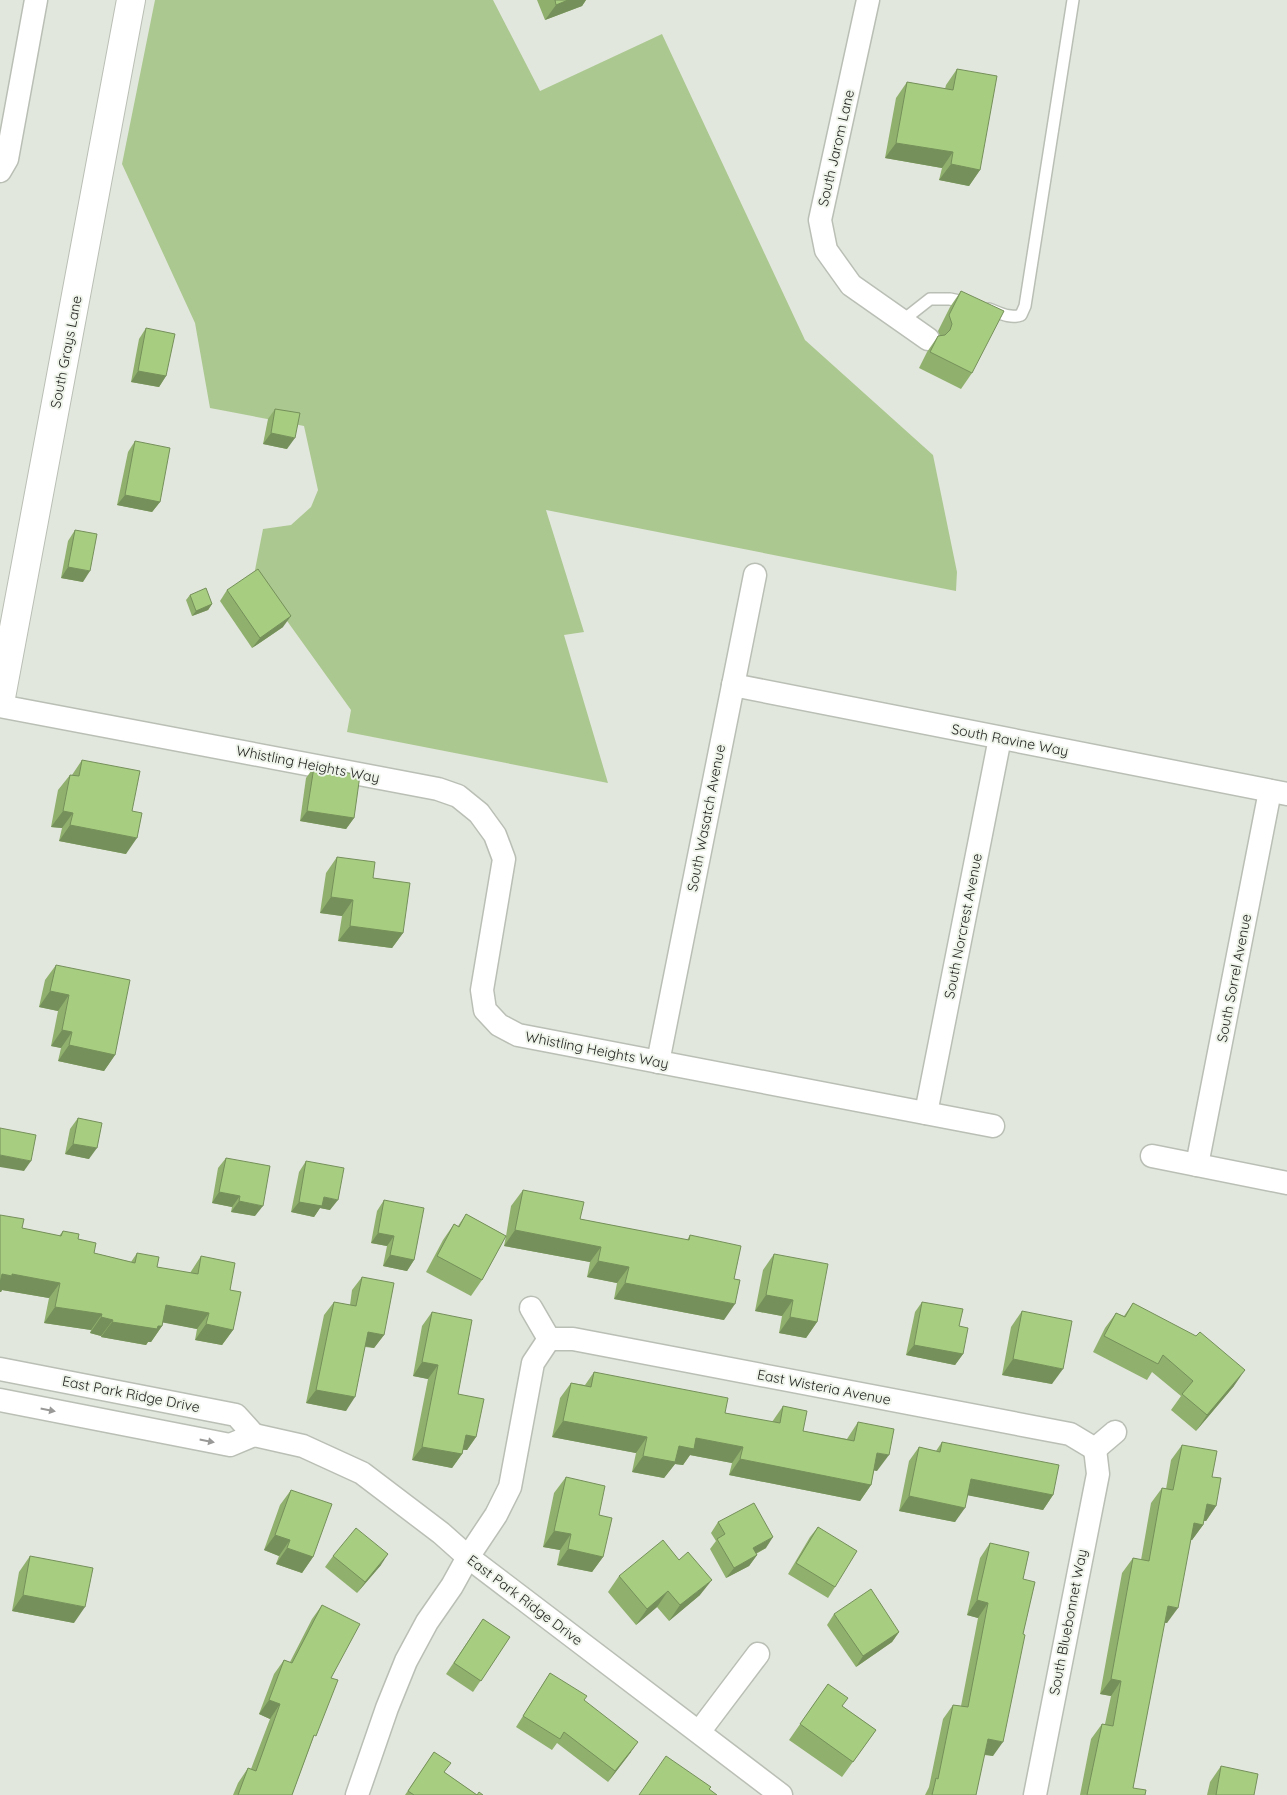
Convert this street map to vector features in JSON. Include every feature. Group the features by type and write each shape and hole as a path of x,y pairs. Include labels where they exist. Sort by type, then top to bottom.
{"street":[{"path":"0,171 7,159 36,0"},
{"name":"South Grays Lane","path":"0,705 4,663 131,0"},
{"name":"South Jarom Lane","path":"868,0 820,220 826,250 851,285 928,339"},
{"name":"South Wasatch Avenue","path":"658,1062 755,574"},
{"name":"South Ravine Way","path":"733,685 1279,792"},
{"name":"Whistling Heights Way","path":"0,705 438,789 458,796 479,813 496,835 504,858 502,882 484,966 482,990 485,1010 499,1025 518,1035 993,1126"},
{"name":"South Norcrest Avenue","path":"926,1114 1000,738"},
{"name":"South Sorrel Avenue","path":"1197,1165 1279,792"},
{"path":"1152,1156 1287,1183"},
{"path":"357,1795 386,1708 406,1661 427,1622 452,1586 468,1557 496,1515 510,1487 533,1363 549,1339 531,1308"},
{"name":"East Wisteria Avenue","path":"549,1339 573,1339 1070,1434 1096,1449"},
{"name":"East Park Ridge Drive","path":"0,1369 236,1415 254,1435 303,1446 362,1472 441,1533 468,1557 781,1795"},
{"path":"0,1400 230,1445 254,1435"},
{"path":"1096,1449 1115,1432"},
{"name":"South Bluebonnet Way","path":"1035,1795 1098,1474 1096,1449"},
{"path":"699,1732 758,1654"}],"lane":[{"path":"902,321 930,299 950,299 967,302 1011,317 1021,315 1028,290 1073,0"}],"green space":[{"path":"155,0 493,0 540,91 662,34 805,340 933,455 957,572 956,591 546,510 584,632 564,635 608,783 347,732 351,710 254,575 263,529 291,525 311,507 318,490 304,426 210,408 195,323 122,164"}],"building":[{"path":"555,0 568,0 556,5"},
{"path":"957,69 997,76 980,170 951,164 953,152 896,143 907,82 953,90"},
{"path":"961,291 1004,311 972,373 930,352 938,336 945,335 950,330 952,324 949,315"},
{"path":"146,328 175,334 166,376 138,371"},
{"path":"275,409 300,413 295,438 271,433"},
{"path":"135,441 170,448 160,502 125,495"},
{"path":"75,530 97,534 90,571 68,567"},
{"path":"258,569 291,616 260,638 227,590"},
{"path":"206,588 212,604 196,611 190,595"},
{"path":"82,760 140,771 132,811 142,813 137,838 70,825 73,813 63,811 70,775 79,776"},
{"path":"314,767 360,775 354,818 307,811"},
{"path":"337,857 375,862 373,878 410,883 403,933 350,926 353,900 331,897"},
{"path":"56,965 130,980 115,1055 69,1045 72,1032 62,1030 69,995 50,991"},
{"path":"78,1118 102,1123 97,1148 73,1144"},
{"path":"0,1128 36,1135 31,1161 0,1155"},
{"path":"226,1158 270,1166 263,1206 239,1201 240,1196 219,1192"},
{"path":"306,1161 344,1168 338,1200 324,1197 322,1206 299,1202"},
{"path":"523,1190 584,1202 580,1219 689,1240 690,1235 741,1246 734,1279 740,1280 735,1304 625,1283 629,1267 598,1261 601,1247 515,1230"},
{"path":"384,1200 424,1208 414,1260 390,1255 394,1236 378,1233"},
{"path":"466,1214 506,1236 482,1280 437,1256 454,1224 459,1227"},
{"path":"0,1215 24,1219 22,1228 61,1236 63,1231 79,1234 78,1239 96,1243 94,1253 135,1263 137,1253 159,1257 157,1267 198,1274 201,1256 235,1263 230,1290 241,1292 233,1330 206,1324 209,1313 166,1305 162,1326 158,1326 157,1329 112,1322 113,1320 101,1317 102,1314 55,1307 60,1283 12,1274 12,1276 2,1274 0,1283"},
{"path":"774,1254 828,1264 817,1322 790,1317 793,1300 766,1295"},
{"path":"362,1277 394,1283 384,1335 368,1332 355,1397 316,1390 334,1302 356,1306"},
{"path":"922,1302 963,1309 959,1326 968,1328 963,1354 914,1345"},
{"path":"1133,1303 1196,1336 1200,1332 1245,1370 1207,1415 1182,1394 1193,1381 1163,1355 1158,1364 1104,1336 1116,1313 1125,1317"},
{"path":"1022,1311 1072,1321 1063,1369 1013,1359"},
{"path":"432,1312 472,1320 458,1394 484,1399 476,1437 466,1435 462,1454 422,1447 438,1365 422,1362"},
{"path":"594,1372 728,1398 725,1413 780,1423 783,1406 807,1411 803,1431 854,1441 858,1422 894,1429 889,1455 877,1453 871,1485 740,1459 743,1447 696,1438 694,1449 679,1446 675,1462 643,1456 647,1437 563,1421 571,1383 591,1387"},
{"path":"942,1442 1059,1465 1053,1495 971,1479 965,1508 909,1496 919,1447 940,1452"},
{"path":"1182,1445 1217,1451 1212,1477 1221,1478 1216,1506 1207,1504 1203,1525 1194,1523 1178,1608 1168,1606 1133,1788 1146,1790 1145,1795 1087,1795 1102,1724 1113,1726 1121,1681 1111,1679 1133,1558 1149,1561 1162,1488 1173,1490"},
{"path":"566,1477 605,1486 599,1515 612,1518 603,1557 568,1549 571,1534 554,1531"},
{"path":"291,1490 332,1504 313,1557 287,1548 290,1540 275,1535"},
{"path":"754,1503 773,1537 753,1548 757,1555 734,1568 717,1539 725,1534 718,1522"},
{"path":"818,1527 857,1551 835,1587 796,1563"},
{"path":"356,1528 388,1554 365,1582 333,1556"},
{"path":"663,1540 679,1560 688,1552 712,1580 680,1605 668,1591 647,1609 619,1576"},
{"path":"990,1543 1029,1552 1023,1579 1035,1582 1023,1634 1025,1635 1003,1742 988,1739 976,1795 932,1795 936,1778 938,1779 953,1705 968,1707 988,1603 977,1600"},
{"path":"30,1556 93,1568 85,1607 23,1595"},
{"path":"871,1589 899,1632 863,1656 834,1614"},
{"path":"322,1605 360,1624 331,1678 338,1680 316,1736 314,1735 292,1795 238,1795 248,1768 256,1771 280,1704 269,1700 284,1660 292,1663"},
{"path":"483,1619 510,1637 481,1681 454,1663"},
{"path":"550,1673 587,1696 584,1700 638,1742 615,1771 564,1732 560,1739 523,1716"},
{"path":"828,1684 848,1698 842,1706 876,1730 853,1762 800,1724"},
{"path":"434,1752 451,1763 444,1772 477,1795 414,1795 408,1791"},
{"path":"666,1756 711,1787 709,1789 717,1795 639,1795"},
{"path":"1221,1766 1258,1774 1254,1795 1216,1795"}]}
